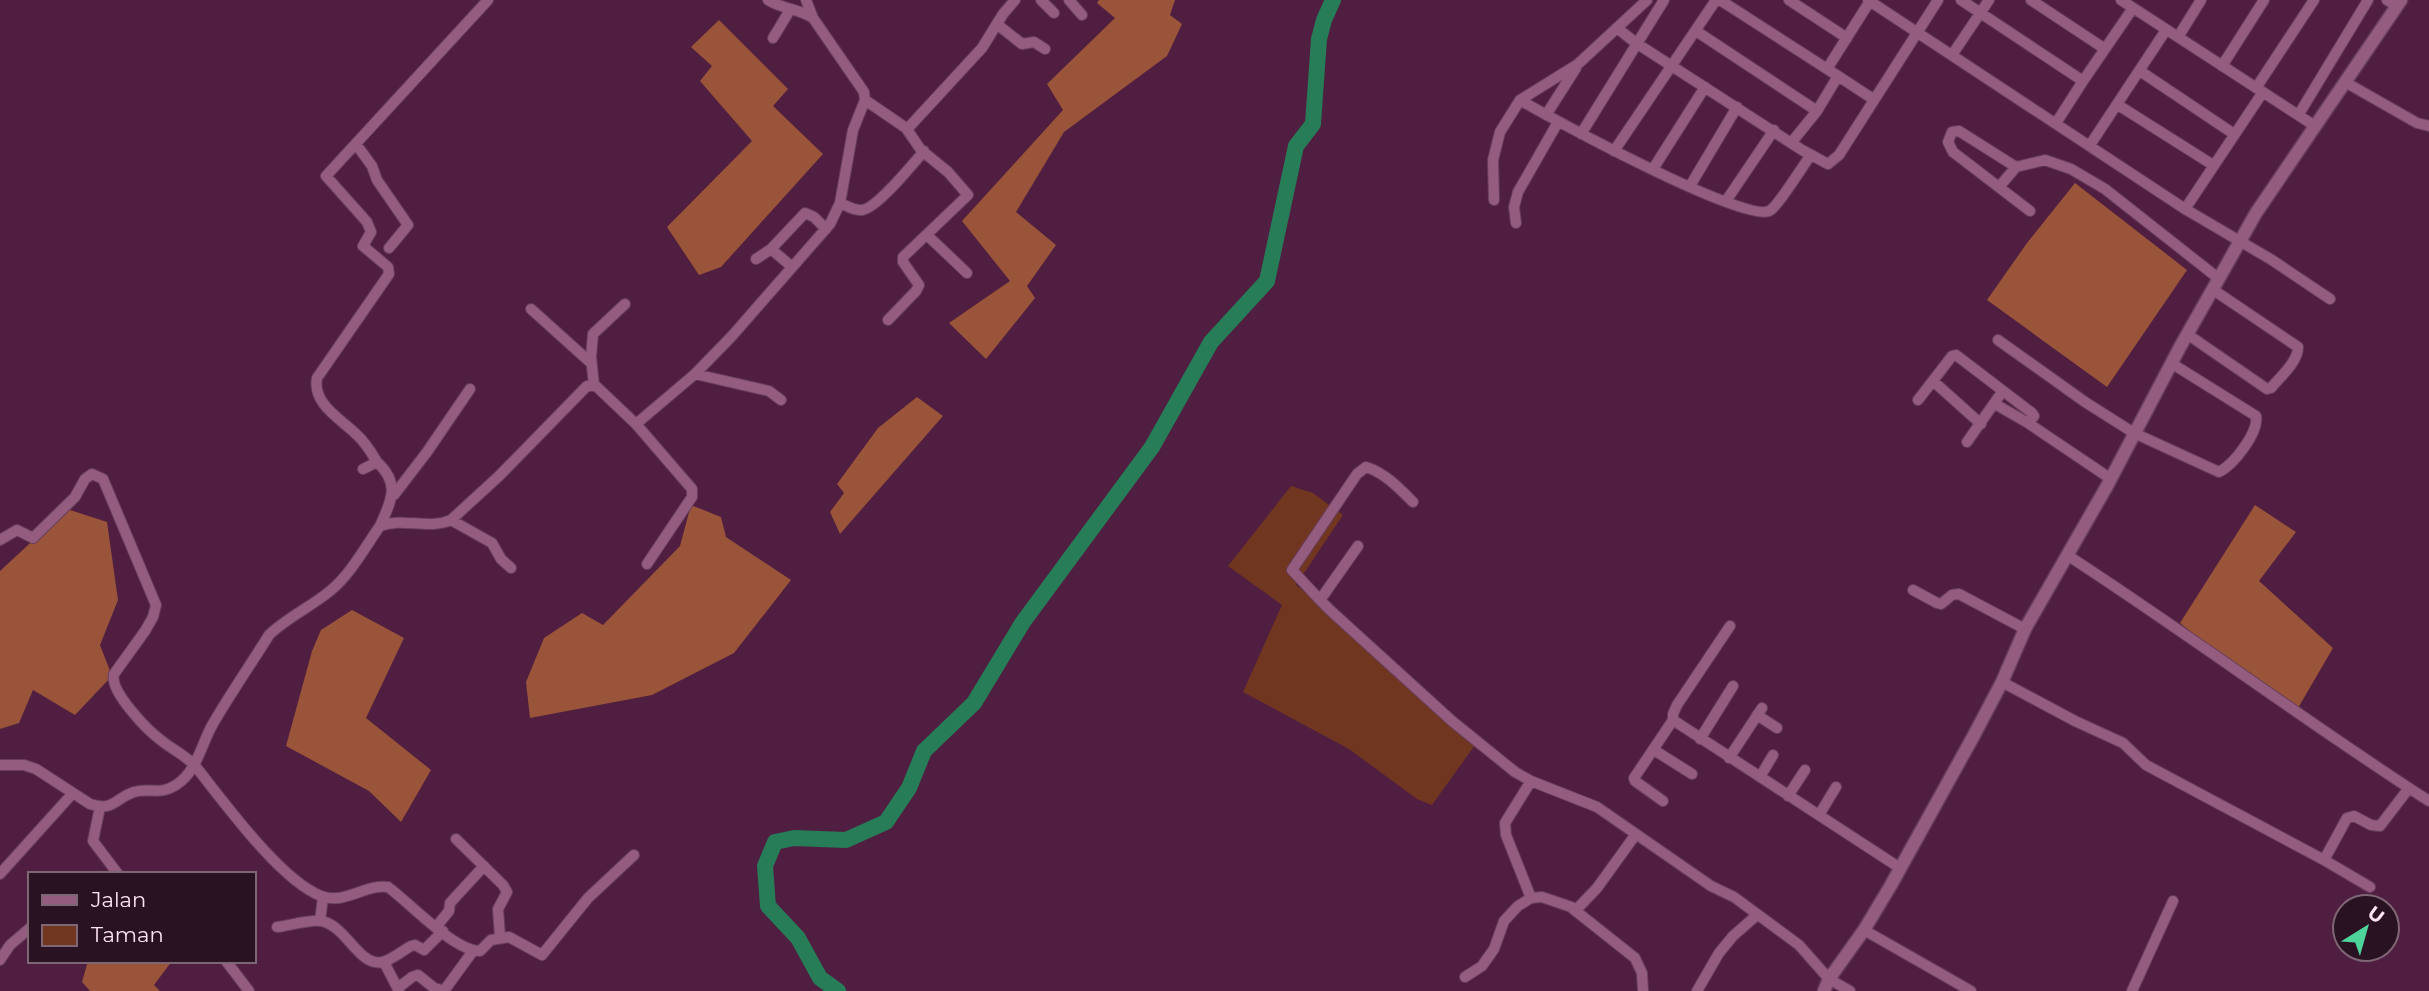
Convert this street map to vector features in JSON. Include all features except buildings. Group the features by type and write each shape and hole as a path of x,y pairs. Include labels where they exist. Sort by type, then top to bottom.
{"street":[{"path":"394,495 390,481 367,445 339,421 319,397 315,387 317,378 389,275 388,267 363,246 371,232 367,222 326,176 488,0"},
{"path":"768,0 813,18"},
{"path":"636,424 695,374 733,336 836,215 853,130 865,100 864,92 813,18 806,0"},
{"path":"906,128 925,112 982,48 1015,0"},
{"path":"1041,0 1054,13"},
{"path":"1069,0 1082,15"},
{"path":"1494,200 1493,160 1500,132 1520,100 1578,64 1647,0"},
{"path":"1581,134 1664,0"},
{"path":"1614,151 1718,0 1873,99"},
{"path":"1790,0 1847,38"},
{"path":"1617,27 1636,43 1828,164 1839,155 1938,0"},
{"path":"1961,0 2083,81"},
{"path":"1952,55 1989,0"},
{"path":"2031,0 2105,48"},
{"path":"2122,0 2315,126"},
{"path":"2178,37 2201,0"},
{"path":"2222,66 2263,0"},
{"path":"2185,209 2315,0"},
{"path":"2299,114 2368,0"},
{"path":"1826,69 1869,1 1884,4 1917,32 2056,124 2185,209 2272,260 2330,299"},
{"path":"1827,985 1864,930 1900,868 2002,682 2025,629 2111,479 2171,363 2239,242 2395,2"},
{"path":"2056,124 2133,8"},
{"path":"773,38 790,10"},
{"path":"998,25 1022,44 1034,42 1045,49"},
{"path":"2090,145 2166,30"},
{"path":"1696,31 1817,111"},
{"path":"1546,115 1578,64"},
{"path":"2140,71 2234,134"},
{"path":"1791,143 1817,111 1838,76"},
{"path":"2345,82 2417,123 2429,126"},
{"path":"1653,169 1704,86"},
{"path":"865,100 906,128 924,151 948,172 968,195 903,257 907,268 918,281 916,291 888,320"},
{"path":"1520,100 1614,151 1690,186 1760,213 1768,211 1811,155"},
{"path":"2118,105 2213,165"},
{"path":"1690,186 1737,107"},
{"path":"1517,223 1514,207 1518,192 1558,122"},
{"path":"1726,201 1774,130"},
{"path":"2016,167 1959,131 1952,132 1948,142 1954,152 2030,211"},
{"path":"356,144 372,166 379,184 408,225 389,248"},
{"path":"840,203 855,209 867,208 890,188 924,151"},
{"path":"1999,187 2016,167 2045,160 2071,169 2105,189 2215,284 2298,347 2299,352 2271,388 2267,389 2187,334"},
{"path":"756,259 771,249 805,213 814,217 826,229"},
{"path":"927,234 967,273"},
{"path":"771,249 791,267"},
{"path":"625,304 594,331 591,363 594,385 636,424 692,489 692,497 647,564"},
{"path":"531,309 591,363"},
{"path":"1998,340 2134,433 2218,472 2234,461 2256,428 2256,416 2171,363"},
{"path":"1918,400 1954,355 2032,413 2034,416 2028,423"},
{"path":"695,374 769,391 781,400"},
{"path":"1933,381 1981,424"},
{"path":"380,526 396,523 442,524 451,520 499,476 583,390 594,385"},
{"path":"0,765 24,765 36,769 100,807 107,807 137,791 168,790 186,777 195,765 205,735 269,635 333,589 380,526 394,495 428,452 470,389"},
{"path":"1967,442 2003,393"},
{"path":"1995,404 2111,479"},
{"path":"363,469 377,462"},
{"path":"1413,502 1390,480 1366,467 1356,474 1292,570 1320,600 1452,721 1515,772 1597,807 1711,886 1744,904 1799,945 1827,985 1850,991"},
{"path":"0,540 17,530 33,538 75,497 85,479 92,474 103,479 156,605 149,624 114,674 114,683 133,711 161,741 195,765 219,799 274,860 323,897 349,897 380,886 388,887 456,943 473,951 480,951 487,943 500,937 514,938 542,955 588,898 634,855"},
{"path":"451,520 492,543 510,568"},
{"path":"1320,600 1358,546"},
{"path":"2067,555 2150,609 2294,712 2429,801"},
{"path":"1913,590 1941,604 1952,595 1959,594 2025,629"},
{"path":"1663,801 1634,779 1673,720 1677,705 1730,626"},
{"path":"2002,682 2123,743 2146,765 2370,887"},
{"path":"1700,739 1733,686"},
{"path":"1729,758 1759,712 1777,728"},
{"path":"1673,720 1900,868"},
{"path":"1654,750 1692,775"},
{"path":"1759,777 1773,755"},
{"path":"1788,796 1805,770"},
{"path":"1531,781 1505,824 1506,835 1531,898"},
{"path":"1819,815 1836,787"},
{"path":"2324,860 2347,818 2354,817 2380,826 2409,788"},
{"path":"0,873 73,793"},
{"path":"100,807 93,841 116,872"},
{"path":"1572,908 1581,905 1597,888 1636,834"},
{"path":"456,839 507,892 498,909 500,937"},
{"path":"277,927 320,921 338,930 368,960 384,962 411,946 415,945 424,950 440,929 450,903 484,866"},
{"path":"320,921 323,897"},
{"path":"1465,977 1482,966 1490,955 1504,921 1518,906 1531,898 1549,898 1572,908 1635,958 1642,973 1643,991"},
{"path":"2132,991 2173,901"},
{"path":"1697,991 1719,953 1756,915"},
{"path":"1,954 28,929"},
{"path":"1864,930 1971,991"},
{"path":"384,962 398,990 412,976 418,975 434,988 442,990 473,951"},
{"path":"228,963 249,991"}],"green space":[{"path":"1291,486 1313,493 1343,515 1296,585 1392,661 1480,738 1432,805 1417,799 1349,749 1243,692 1282,605 1228,566"}],"shaded area":[{"path":"1099,0 1175,0 1170,15 1182,24 1167,56 1064,132 1016,212 1056,245 1027,286 1035,298 986,359 949,323 1010,281 962,221 1063,110 1047,84 1115,18 1097,3"},
{"path":"719,20 788,89 773,106 823,154 721,267 699,275 667,227 752,141 700,81 712,66 691,47"},
{"path":"2075,183 2187,270 2107,387 1987,300 2027,243"},
{"path":"917,397 943,416 840,534 830,512 844,493 837,484 878,428"},
{"path":"691,505 721,517 726,537 791,580 734,653 652,695 530,718 526,682 544,638 582,613 603,625 680,546"},
{"path":"2255,505 2296,532 2259,581 2333,648 2298,708 2237,670 2180,623"},
{"path":"67,509 107,522 118,600 100,645 112,676 75,715 33,690 19,723 0,729 0,571"},
{"path":"352,610 404,638 366,718 431,770 401,822 369,791 286,746 312,651 321,630"},
{"path":"87,963 170,963 154,985 160,991 90,991 82,982"}],"waterway":[{"path":"838,991 820,978 798,938 768,906 765,866 775,842 794,838 846,840 886,822 909,788 924,751 974,703 1023,622 1152,447 1211,342 1267,281 1296,146 1313,124 1319,39 1333,0"}]}
